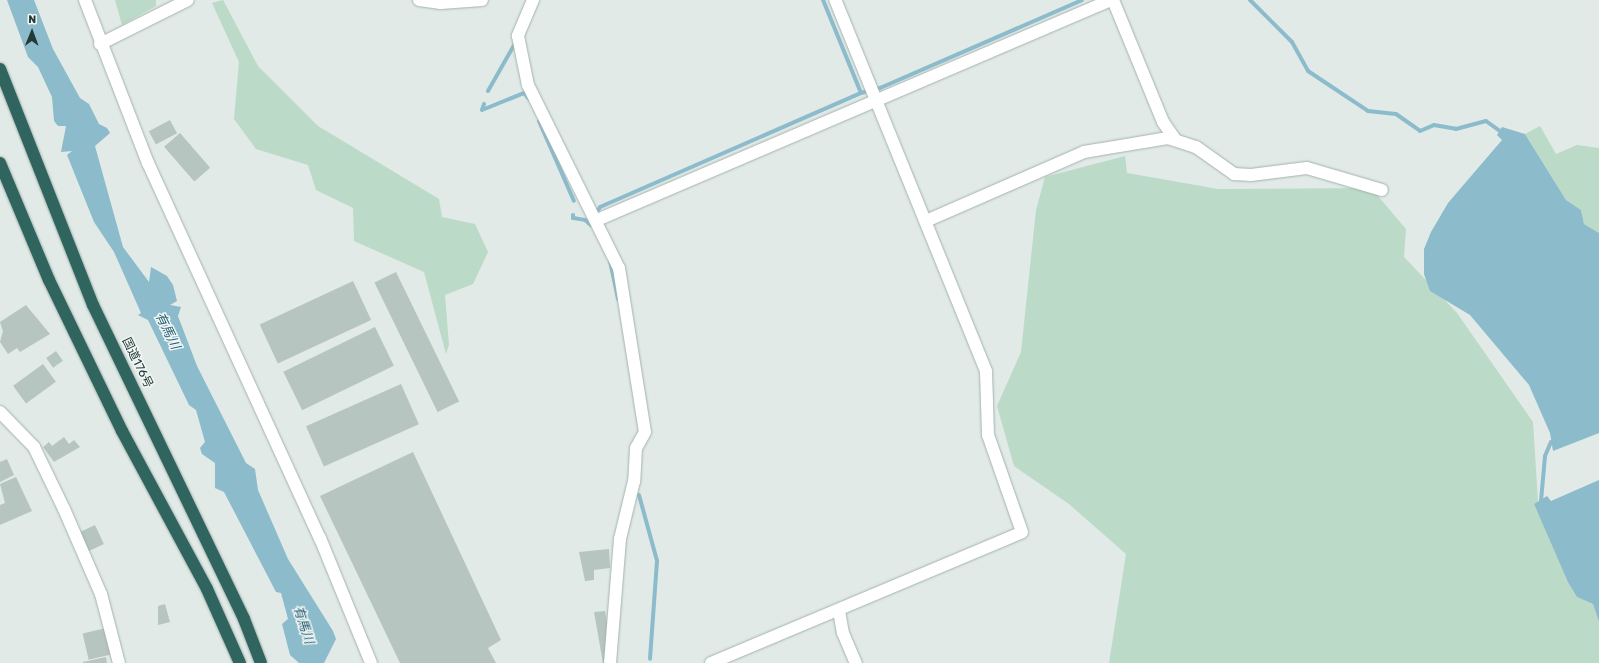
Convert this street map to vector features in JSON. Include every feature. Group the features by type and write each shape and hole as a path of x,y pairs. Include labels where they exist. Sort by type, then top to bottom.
{"highway":[{"name":"国道176号","path":"0,69 93,305 241,612 261,663"},
{"path":"0,163 49,280 122,431 207,588 240,663"}],"street":[{"path":"85,0 100,44 148,163 320,538 371,663"},
{"path":"100,44 188,0"},
{"path":"419,0 441,2 482,0"},
{"path":"534,0 518,40 528,84 619,268 645,432 636,448 634,481 620,539 610,663"},
{"path":"711,663 839,611 1022,532 988,435 986,371 835,0"},
{"path":"595,217 876,98 1084,5 1112,0 1163,122 1175,139"},
{"path":"926,221 1084,152 1175,139 1196,146 1234,174 1251,175 1307,168 1382,190"},
{"path":"0,412 34,447 64,509 100,594 119,663"},
{"path":"839,611 843,633 856,663"}],"green space":[{"path":"115,0 156,0 156,6 122,25"},
{"path":"223,0 258,66 318,126 439,199 442,217 475,224 488,252 473,284 445,295 449,345 446,354 424,272 354,241 353,208 316,190 308,165 256,149 234,119 239,62 212,3"},
{"path":"1540,126 1556,154 1577,145 1599,148 1599,233 1584,224 1581,210 1566,200 1525,134"},
{"path":"1125,156 1127,173 1218,189 1371,188 1406,229 1404,257 1457,313 1533,422 1538,502 1534,504 1577,597 1593,604 1599,622 1599,663 1109,663 1126,554 1069,504 1014,466 997,406 1021,352 1036,210 1045,177"}],"water":[{"name":"有馬川","path":"7,0 34,0 53,49 80,98 89,104 99,124 107,128 110,133 95,146 123,247 149,282 151,267 167,276 173,285 177,301 170,305 181,307 178,316 197,366 246,463 255,469 258,490 288,559 333,631 336,639 324,663 299,663 290,655 282,624 288,619 281,593 276,592 224,492 215,488 215,463 202,454 200,448 205,442 196,410 189,405 148,320 138,315 141,313 114,252 94,222 67,155 72,151 61,152 66,126 58,126 54,121 52,97 38,67 28,57"},
{"path":"1502,127 1525,134 1566,200 1581,210 1584,224 1599,233 1599,433 1553,451 1550,433 1529,385 1470,315 1430,291 1424,274 1424,249 1431,232 1448,203 1502,140 1497,135"},
{"path":"1599,480 1599,622 1593,604 1577,597 1568,582 1534,504 1547,496 1551,501"}],"building":[{"path":"170,120 177,133 156,145 149,131"},
{"path":"180,133 210,168 194,181 164,147"},
{"path":"396,272 459,401 438,412 374,283"},
{"path":"353,281 371,320 278,364 260,325"},
{"path":"26,305 50,334 20,352 17,348 8,354 0,342 3,331 0,322"},
{"path":"375,327 394,366 302,410 283,372"},
{"path":"56,351 63,361 53,368 46,358"},
{"path":"43,364 56,382 26,404 13,386"},
{"path":"401,384 419,424 324,466 306,426"},
{"path":"64,437 69,444 74,440 80,447 54,462 43,447 49,442 52,446"},
{"path":"413,452 501,640 488,648 496,663 400,663 320,496"},
{"path":"7,459 14,475 0,482 0,462"},
{"path":"16,477 32,511 0,525 0,505 5,503 0,484"},
{"path":"95,525 104,544 88,551 80,532"},
{"path":"609,549 610,568 594,570 594,580 585,581 579,552"},
{"path":"165,604 170,622 158,625 158,606"},
{"path":"605,611 608,629 606,662 603,663 594,612"},
{"path":"106,628 112,654 89,660 83,633"},
{"path":"106,657 107,663 83,663 83,662"}],"waterway":[{"path":"589,223 600,207 861,93 823,0"},
{"path":"861,93 880,88 1082,0"},
{"path":"1250,0 1292,42 1308,71 1368,111 1396,114 1420,131 1434,125 1456,129 1486,121 1500,131"},
{"path":"488,91 517,40"},
{"path":"484,104 482,110 524,93 530,100"},
{"path":"539,121 574,201"},
{"path":"573,215 573,218 585,220 591,225"},
{"path":"610,261 618,299"},
{"path":"1541,501 1545,456 1551,442"},
{"path":"639,495 657,561 650,659"}]}
